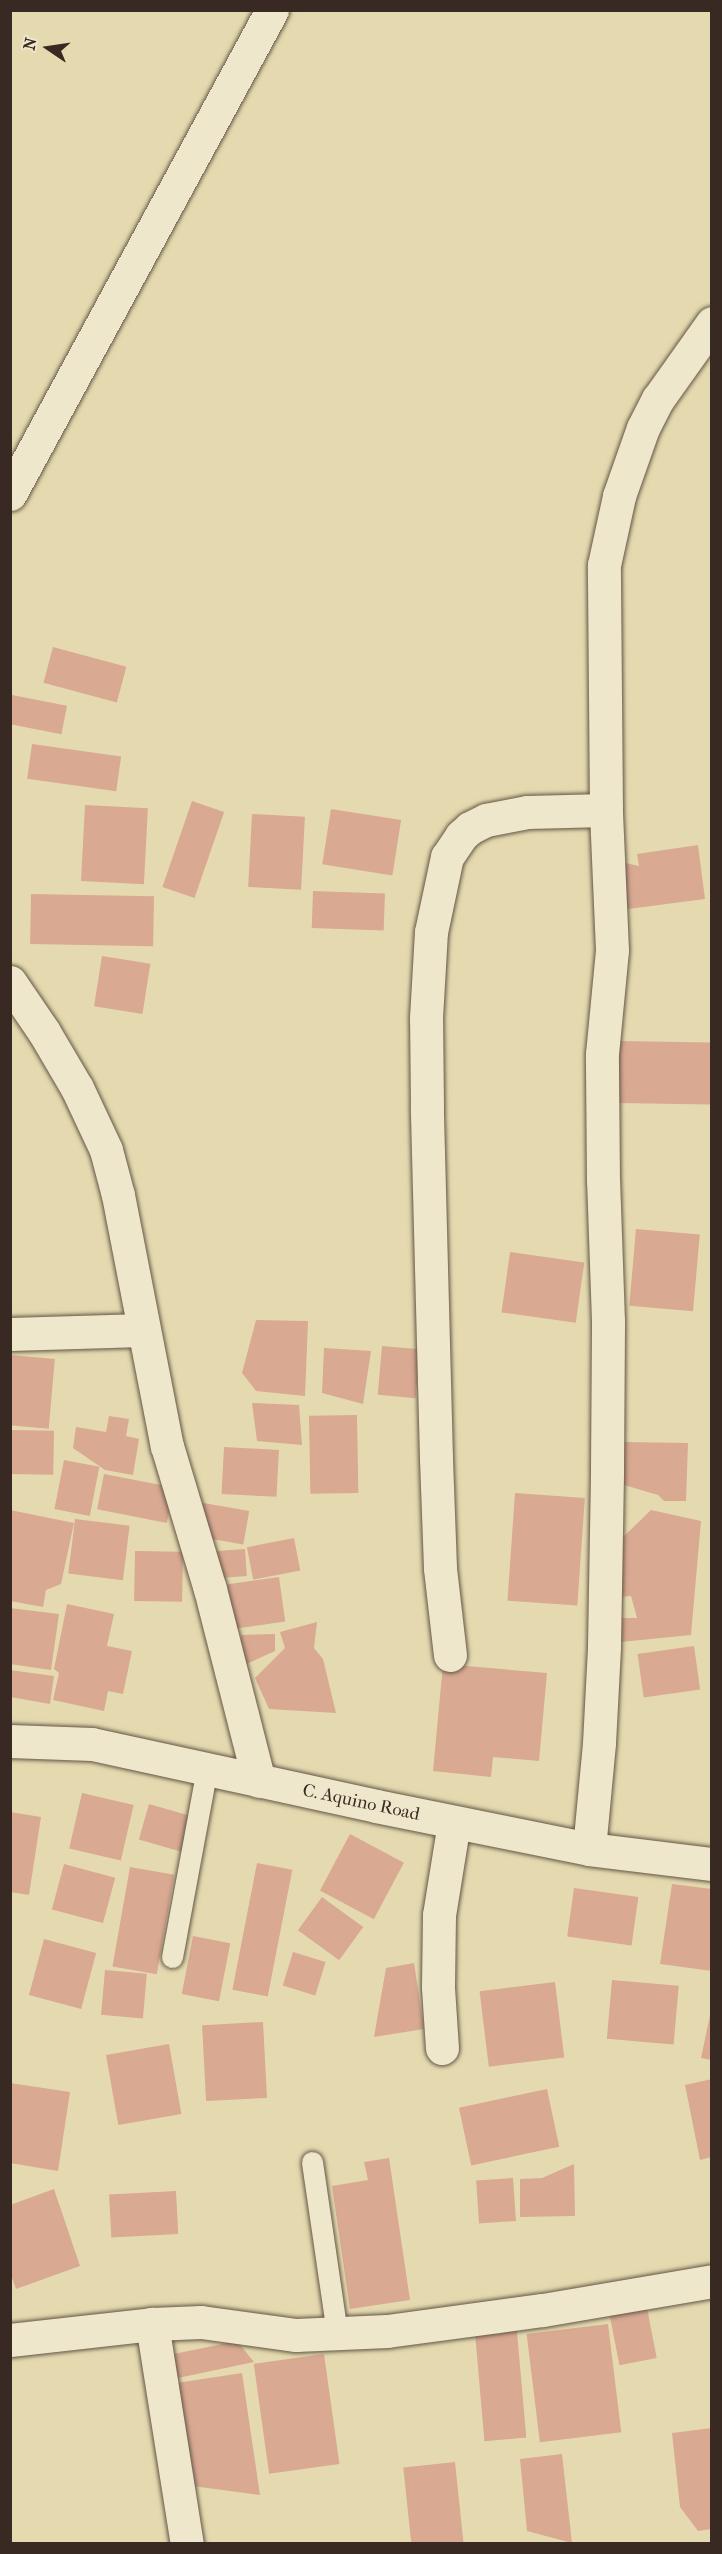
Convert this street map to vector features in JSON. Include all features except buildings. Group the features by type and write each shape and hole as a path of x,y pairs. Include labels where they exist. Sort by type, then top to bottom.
{"street":[{"path":"10,494 272,10"},
{"path":"588,1849 599,1743 604,1622 608,1321 603,1181 602,1054 612,950 606,810 603,596 609,536 619,496 643,428 658,399 711,323"},
{"path":"450,1655 440,1568 426,1095 426,1018 431,932 447,857 460,836 470,828 486,820 527,812 606,810"},
{"path":"10,982 44,1032 76,1088 106,1150 118,1195 142,1330 167,1446 210,1589 260,1781"},
{"path":"10,1334 142,1330"},
{"name":"C. Aquino Road","path":"10,1741 92,1744 588,1849 711,1864"},
{"path":"442,2048 438,1987 439,1915 454,1822"},
{"path":"10,2340 152,2324 201,2322 296,2335 387,2331 543,2310 711,2281"},
{"path":"152,2324 188,2544"}],"lane":[{"path":"172,1957 207,1769"},
{"path":"312,2162 337,2333"}]}
